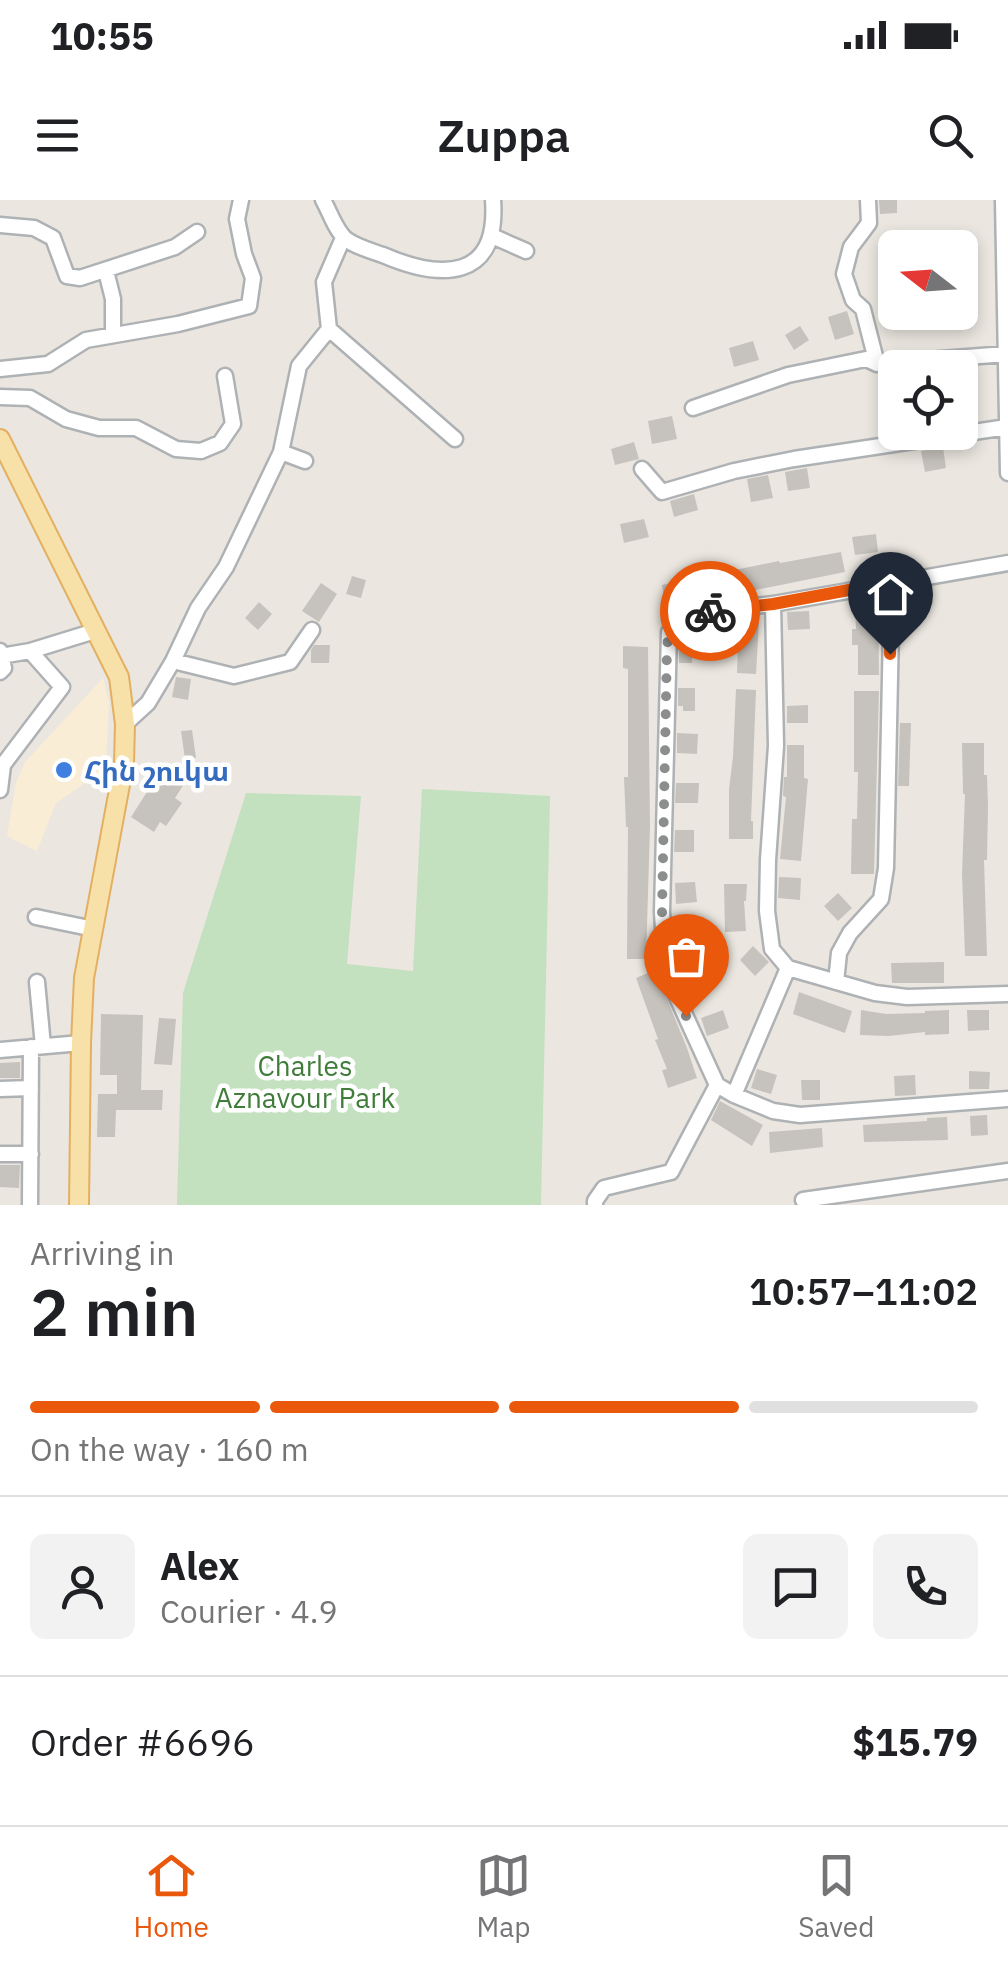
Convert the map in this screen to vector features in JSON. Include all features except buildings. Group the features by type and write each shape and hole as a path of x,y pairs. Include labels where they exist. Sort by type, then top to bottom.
{"main road":[{"path":"0,439 120,678 125,724 124,763 84,978 79,1205"}],"street":[{"path":"0,369 48,364 86,340 178,324 249,306 253,278 237,219 241,200"},
{"path":"324,200 343,238 410,266 451,270 483,255 492,236 493,200"},
{"path":"868,200 869,223 851,246 844,274 853,300 863,308 877,364"},
{"path":"1003,200 1008,473"},
{"path":"0,225 34,228 53,238 67,276 80,278 176,247 197,232"},
{"path":"492,236 526,251"},
{"path":"343,238 324,282 329,329 455,440"},
{"path":"106,270 113,335"},
{"path":"125,724 148,702 173,662 198,608 226,566 282,452 299,366 329,329"},
{"path":"693,408 788,375 866,359 877,364 1006,354"},
{"path":"0,397 30,398 66,419 98,428 136,428 176,449 201,451 220,443 233,424 225,376"},
{"path":"642,469 662,492 794,458 1007,427"},
{"path":"282,452 305,461"},
{"path":"1008,563 773,604 710,611 680,620 669,632 667,646 662,912 670,982 717,1085 734,1096 774,1111 800,1115 1008,1099"},
{"path":"836,982 839,953 850,933 881,899 886,868 892,582"},
{"path":"773,604 776,746 766,911 772,948 788,968 875,992 907,996 1008,994"},
{"path":"173,662 234,676 290,662 312,630"},
{"path":"0,672 4,668 0,653 30,651 95,631"},
{"path":"0,790 3,765 62,687 30,651"},
{"path":"36,917 94,929"},
{"path":"734,1096 788,968"},
{"path":"30,1205 36,982"},
{"path":"0,1050 81,1042"},
{"path":"595,1205 604,1188 672,1172 717,1085"},
{"path":"0,1089 32,1088"},
{"path":"0,1154 31,1154"},
{"path":"802,1200 1008,1172"}],"shaded area":[{"name":"Հին շուկա","path":"103,678 109,702 105,780 93,778 56,803 37,851 7,836 16,783 25,762"}],"green space":[{"name":"Charles Aznavour Park","path":"422,789 550,796 541,1205 177,1205 183,993 246,793 361,796 347,964 413,971"}],"way so far":[{"path":"686,1016 665,962 662,912 667,646 669,632 680,620 710,611"}],"place":[{"name":"Հին շուկա","path":"64,770"}],"route":[{"path":"710,611 773,604 892,582 890,654"}]}
